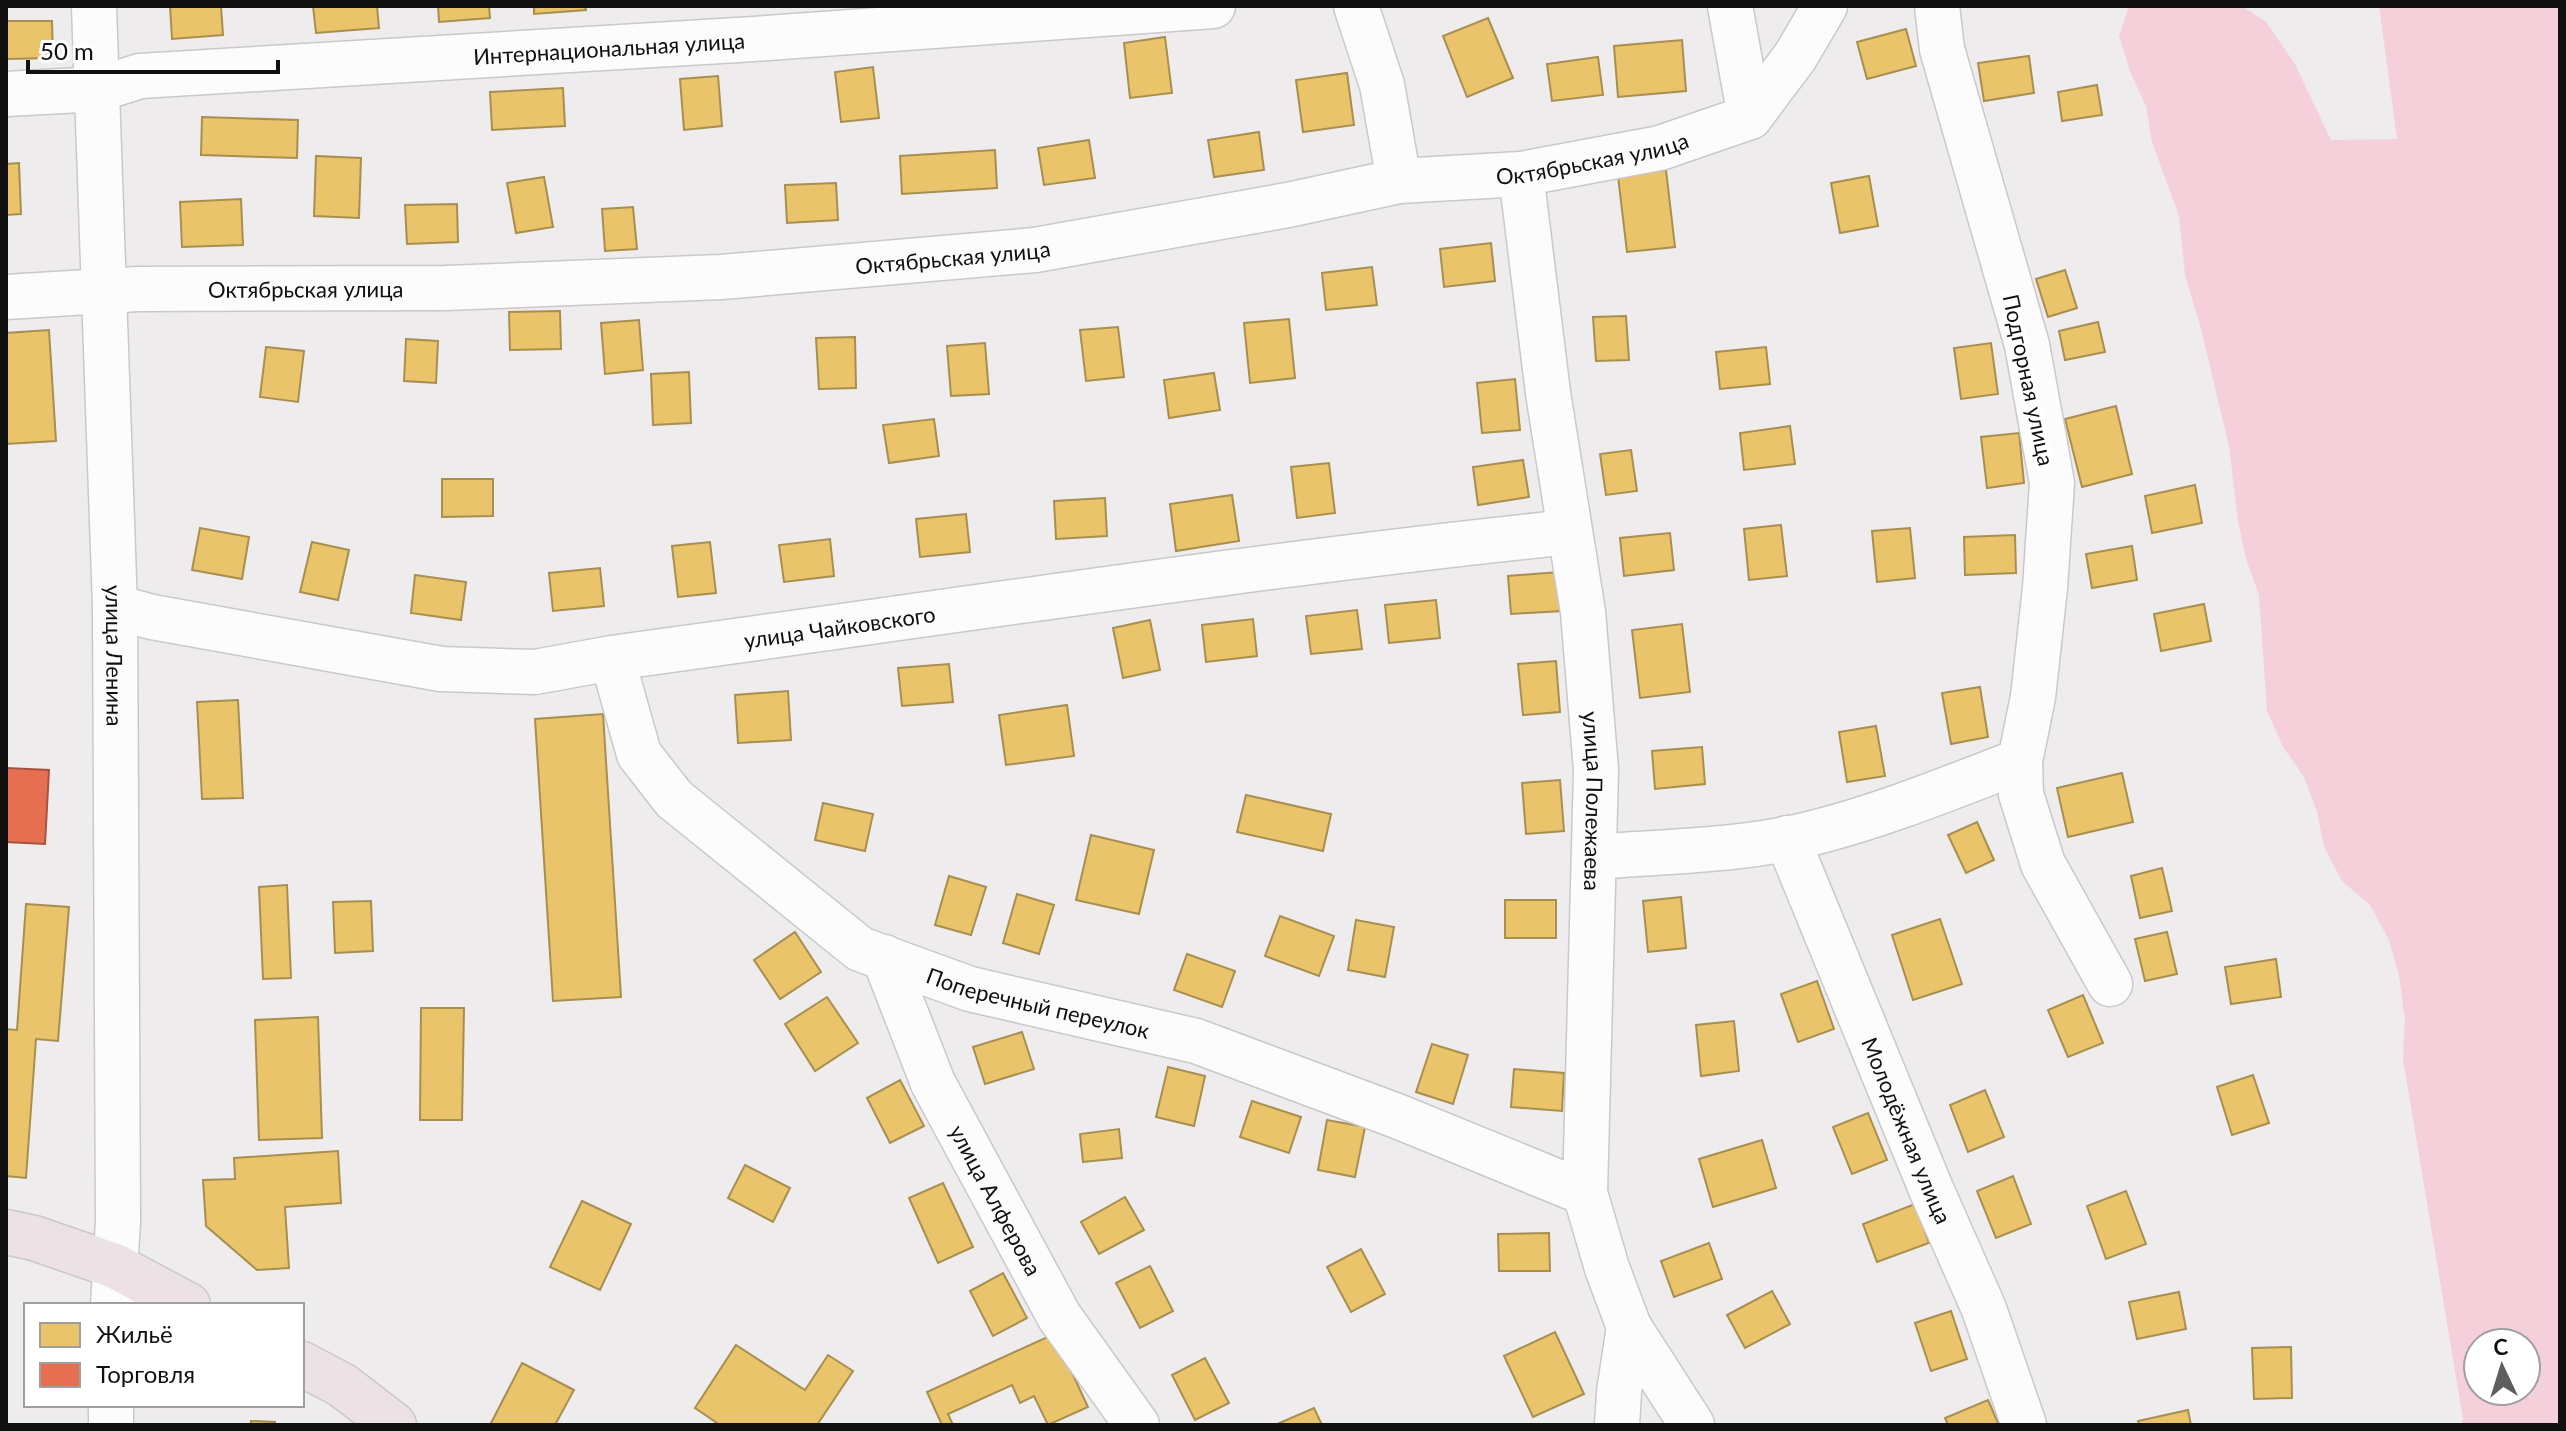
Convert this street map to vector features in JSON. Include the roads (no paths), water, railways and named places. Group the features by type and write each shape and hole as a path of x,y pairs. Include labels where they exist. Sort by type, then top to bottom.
{"main road":[{"path":"6,1232 27,1236 114,1286 180,1303"},
{"path":"304,1365 342,1385 394,1425"}],"street":[{"name":"улица Ленина","path":"94,6 115,607 118,1221 114,1286"},
{"name":"Интернациональная улица","path":"6,94 99,89 140,76 754,39 1213,6"},
{"path":"1356,6 1382,85 1399,181"},
{"path":"1730,6 1750,117"},
{"path":"1750,117 1795,57 1825,6"},
{"name":"Подгорная улица","path":"1937,6 1942,49 2027,345 2052,483 2035,681 2020,761 2021,794 2043,864 2110,984"},
{"name":"Октябрьская улица","path":"6,297 102,291 446,288 721,277 1035,250 1288,205 1399,181 1521,174 1660,148 1750,117"},
{"name":"улица Полежаева","path":"1521,174 1548,393 1583,612 1594,754 1595,857 1585,1193 1607,1268 1629,1327 1617,1425"},
{"name":"улица Чайковского","path":"115,607 152,617 441,669 535,672 612,658 1362,554 1569,532"},
{"name":"Поперечный переулок","path":"612,658 639,754 674,799 860,949 970,989 1196,1041 1397,1116 1585,1193"},
{"path":"1595,857 1726,847 1812,834 1922,799 2020,761"},
{"name":"Молодёжная улица","path":"1787,838 1931,1189 1984,1309 2024,1425"},
{"name":"улица Алферова","path":"884,957 933,1083 1059,1316 1137,1425"},
{"path":"1629,1327 1692,1425"}]}
